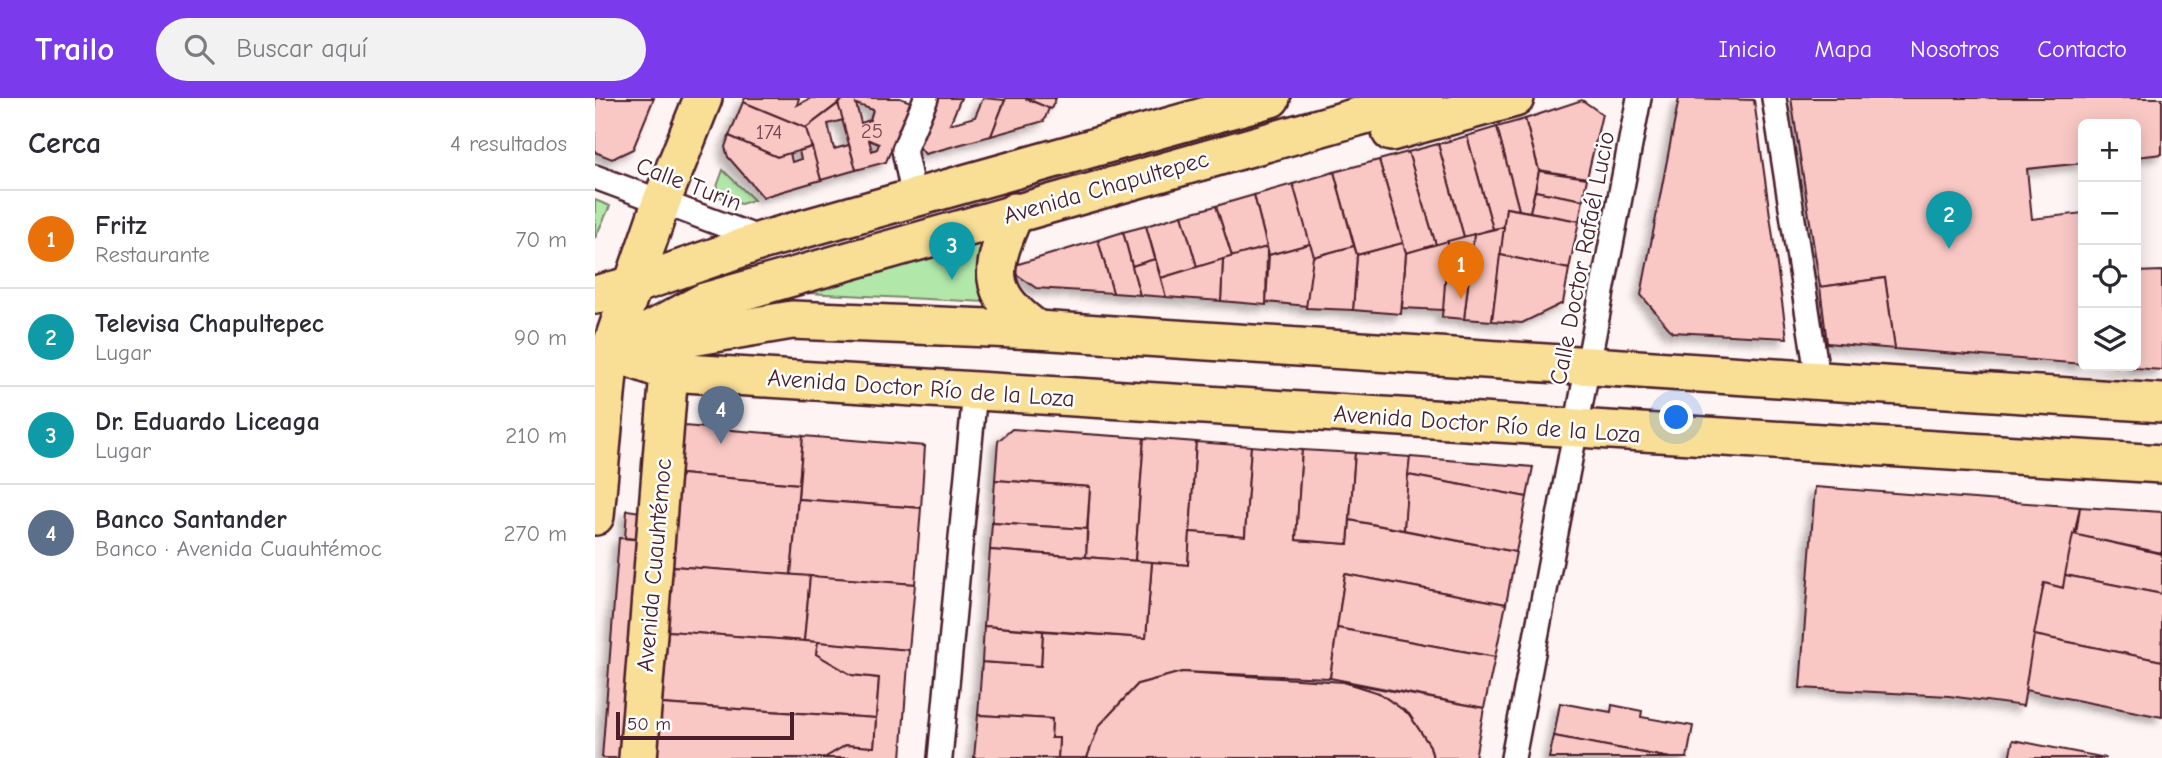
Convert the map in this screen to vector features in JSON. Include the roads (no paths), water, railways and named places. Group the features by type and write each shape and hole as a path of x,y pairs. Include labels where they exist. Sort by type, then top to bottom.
{"main road":[{"path":"595,516 603,353 634,285 661,203 703,98"},
{"name":"Avenida Chapultepec","path":"595,295 634,285 764,240 1271,98"},
{"name":"Avenida Chapultepec","path":"1008,226 1424,98"},
{"name":"Avenida Chapultepec","path":"603,353 704,302 1515,98"},
{"path":"1008,226 995,265 997,284 1019,317 1037,330"},
{"path":"603,353 792,320 1037,330 2162,403"},
{"name":"Avenida Doctor Río de la Loza","path":"603,353 669,372 2162,464"},
{"name":"Avenida Cuauhtémoc","path":"638,758 669,372"}],"street":[{"path":"914,198 904,150 926,98"},
{"name":"Calle Doctor Rafaél Lucio","path":"1513,758 1639,98"},
{"path":"1774,98 1818,380"},
{"name":"Calle Turin","path":"595,177 764,240"},
{"path":"940,758 975,391"}],"place":[{"name":"Televisa Chapultepec","path":"1949,249"},
{"name":"Dr. Eduardo Liceaga","path":"952,280"},
{"name":"Fritz","path":"1461,299"},
{"name":"Banco Santander","path":"721,444"}]}
